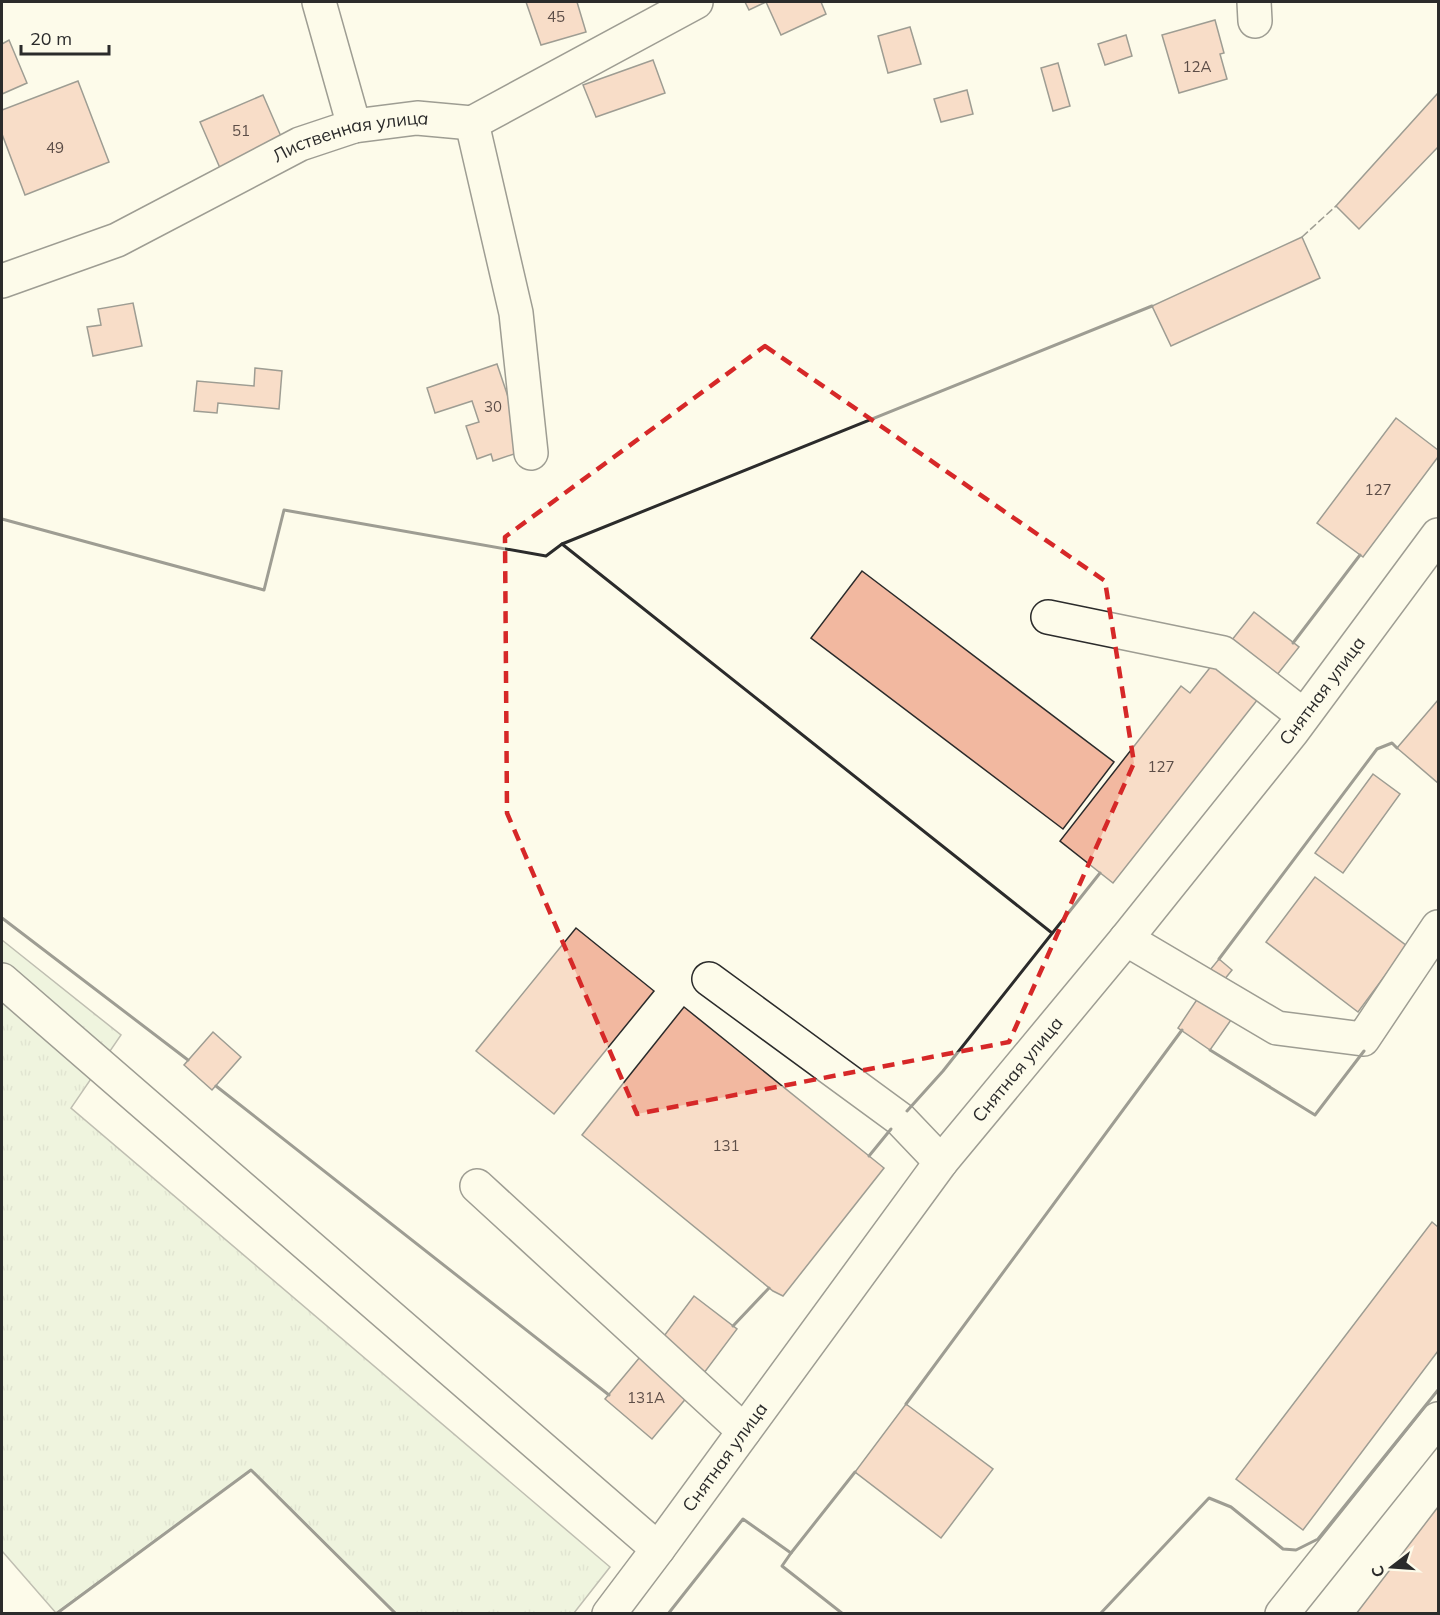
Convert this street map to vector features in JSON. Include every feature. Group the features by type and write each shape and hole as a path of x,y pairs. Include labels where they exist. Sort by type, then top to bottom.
{"street":[{"path":"319,2 354,126"},
{"path":"531,453 516,313 472,123 696,2"},
{"name":"Лиственная улица","path":"2,281 117,240 300,144 354,126 417,118 472,123"},
{"name":"Снятная улица","path":"609,1614 941,1162 1126,939 1304,715 1438,535"},
{"path":"1048,617 1223,653 1304,715"},
{"path":"1126,939 1277,1028 1363,1039 1438,927"},
{"path":"710,979 900,1119 941,1162"},
{"path":"2,980 658,1549"},
{"path":"477,1186 744,1431"},
{"path":"1282,1614 1438,1419"}],"highlighted area":[{"path":"765,346 1105,581 1134,763 1009,1042 637,1114 507,813 505,537"}],"green space":[{"path":"2,940 121,1035 71,1108 610,1567 574,1613 396,1613 251,1470 56,1613 2,1551"}],"building":[{"path":"526,2 577,2 586,32 541,45"},
{"path":"745,2 766,2 749,10"},
{"path":"766,2 821,2 826,14 781,35"},
{"path":"1215,20 1224,53 1220,54 1227,79 1179,93 1162,35"},
{"path":"910,27 921,64 888,73 878,36"},
{"path":"1126,35 1132,56 1105,65 1098,44"},
{"path":"9,40 27,83 2,94 2,44"},
{"path":"653,60 665,93 596,117 583,85"},
{"path":"1058,63 1070,106 1053,111 1041,68"},
{"path":"78,81 109,162 25,195 2,134 2,110"},
{"path":"967,90 973,114 941,122 934,99"},
{"path":"1438,93 1438,147 1359,229 1336,206"},
{"path":"263,95 283,141 220,168 200,122"},
{"path":"1302,237 1320,278 1171,346 1152,306"},
{"path":"133,303 142,346 93,356 87,327 101,325 98,309"},
{"path":"497,364 526,450 493,461 491,454 477,459 466,426 479,422 472,401 435,413 427,388"},
{"path":"255,368 282,371 279,409 218,403 217,413 194,411 197,381 254,386"},
{"path":"1396,418 1438,450 1438,457 1363,557 1317,523"},
{"path":"862,571 1114,762 1063,829 811,638"},
{"path":"1254,612 1299,647 1113,883 1060,841 1181,686 1190,693"},
{"path":"1438,700 1438,783 1397,748"},
{"path":"1373,774 1400,794 1343,873 1315,853"},
{"path":"1315,877 1407,946 1358,1012 1266,942"},
{"path":"576,928 654,991 554,1114 476,1051"},
{"path":"1219,959 1232,970 1224,980 1210,970"},
{"path":"1198,998 1231,1020 1210,1050 1178,1028"},
{"path":"684,1007 884,1168 783,1296 773,1291 582,1135"},
{"path":"213,1032 241,1057 212,1090 184,1065"},
{"path":"1432,1222 1438,1227 1438,1351 1303,1530 1236,1479"},
{"path":"694,1296 737,1329 704,1373 661,1340"},
{"path":"640,1357 688,1396 652,1439 605,1399"},
{"path":"906,1404 993,1469 941,1538 855,1472"},
{"path":"1438,1507 1438,1614 1356,1614"}],"fence":[{"path":"1302,237 1336,206"}],"wall":[{"path":"2,519 264,590 284,510 546,556 562,544 1152,306"},
{"path":"562,544 1052,933"},
{"path":"1293,643 1360,555"},
{"path":"1219,959 1377,749 1392,743 1397,748"},
{"path":"907,1111 943,1071 1100,873"},
{"path":"2,918 188,1060"},
{"path":"906,1404 1182,1030"},
{"path":"1210,1050 1315,1115 1364,1051"},
{"path":"216,1086 609,1395"},
{"path":"869,1156 891,1129"},
{"path":"733,1326 769,1288"},
{"path":"1100,1614 1209,1498 1231,1507 1283,1549 1296,1550 1318,1539 1438,1390"},
{"path":"56,1614 251,1470 396,1614"},
{"path":"791,1553 855,1472"},
{"path":"668,1614 743,1519 791,1553 782,1566 843,1614"}]}
